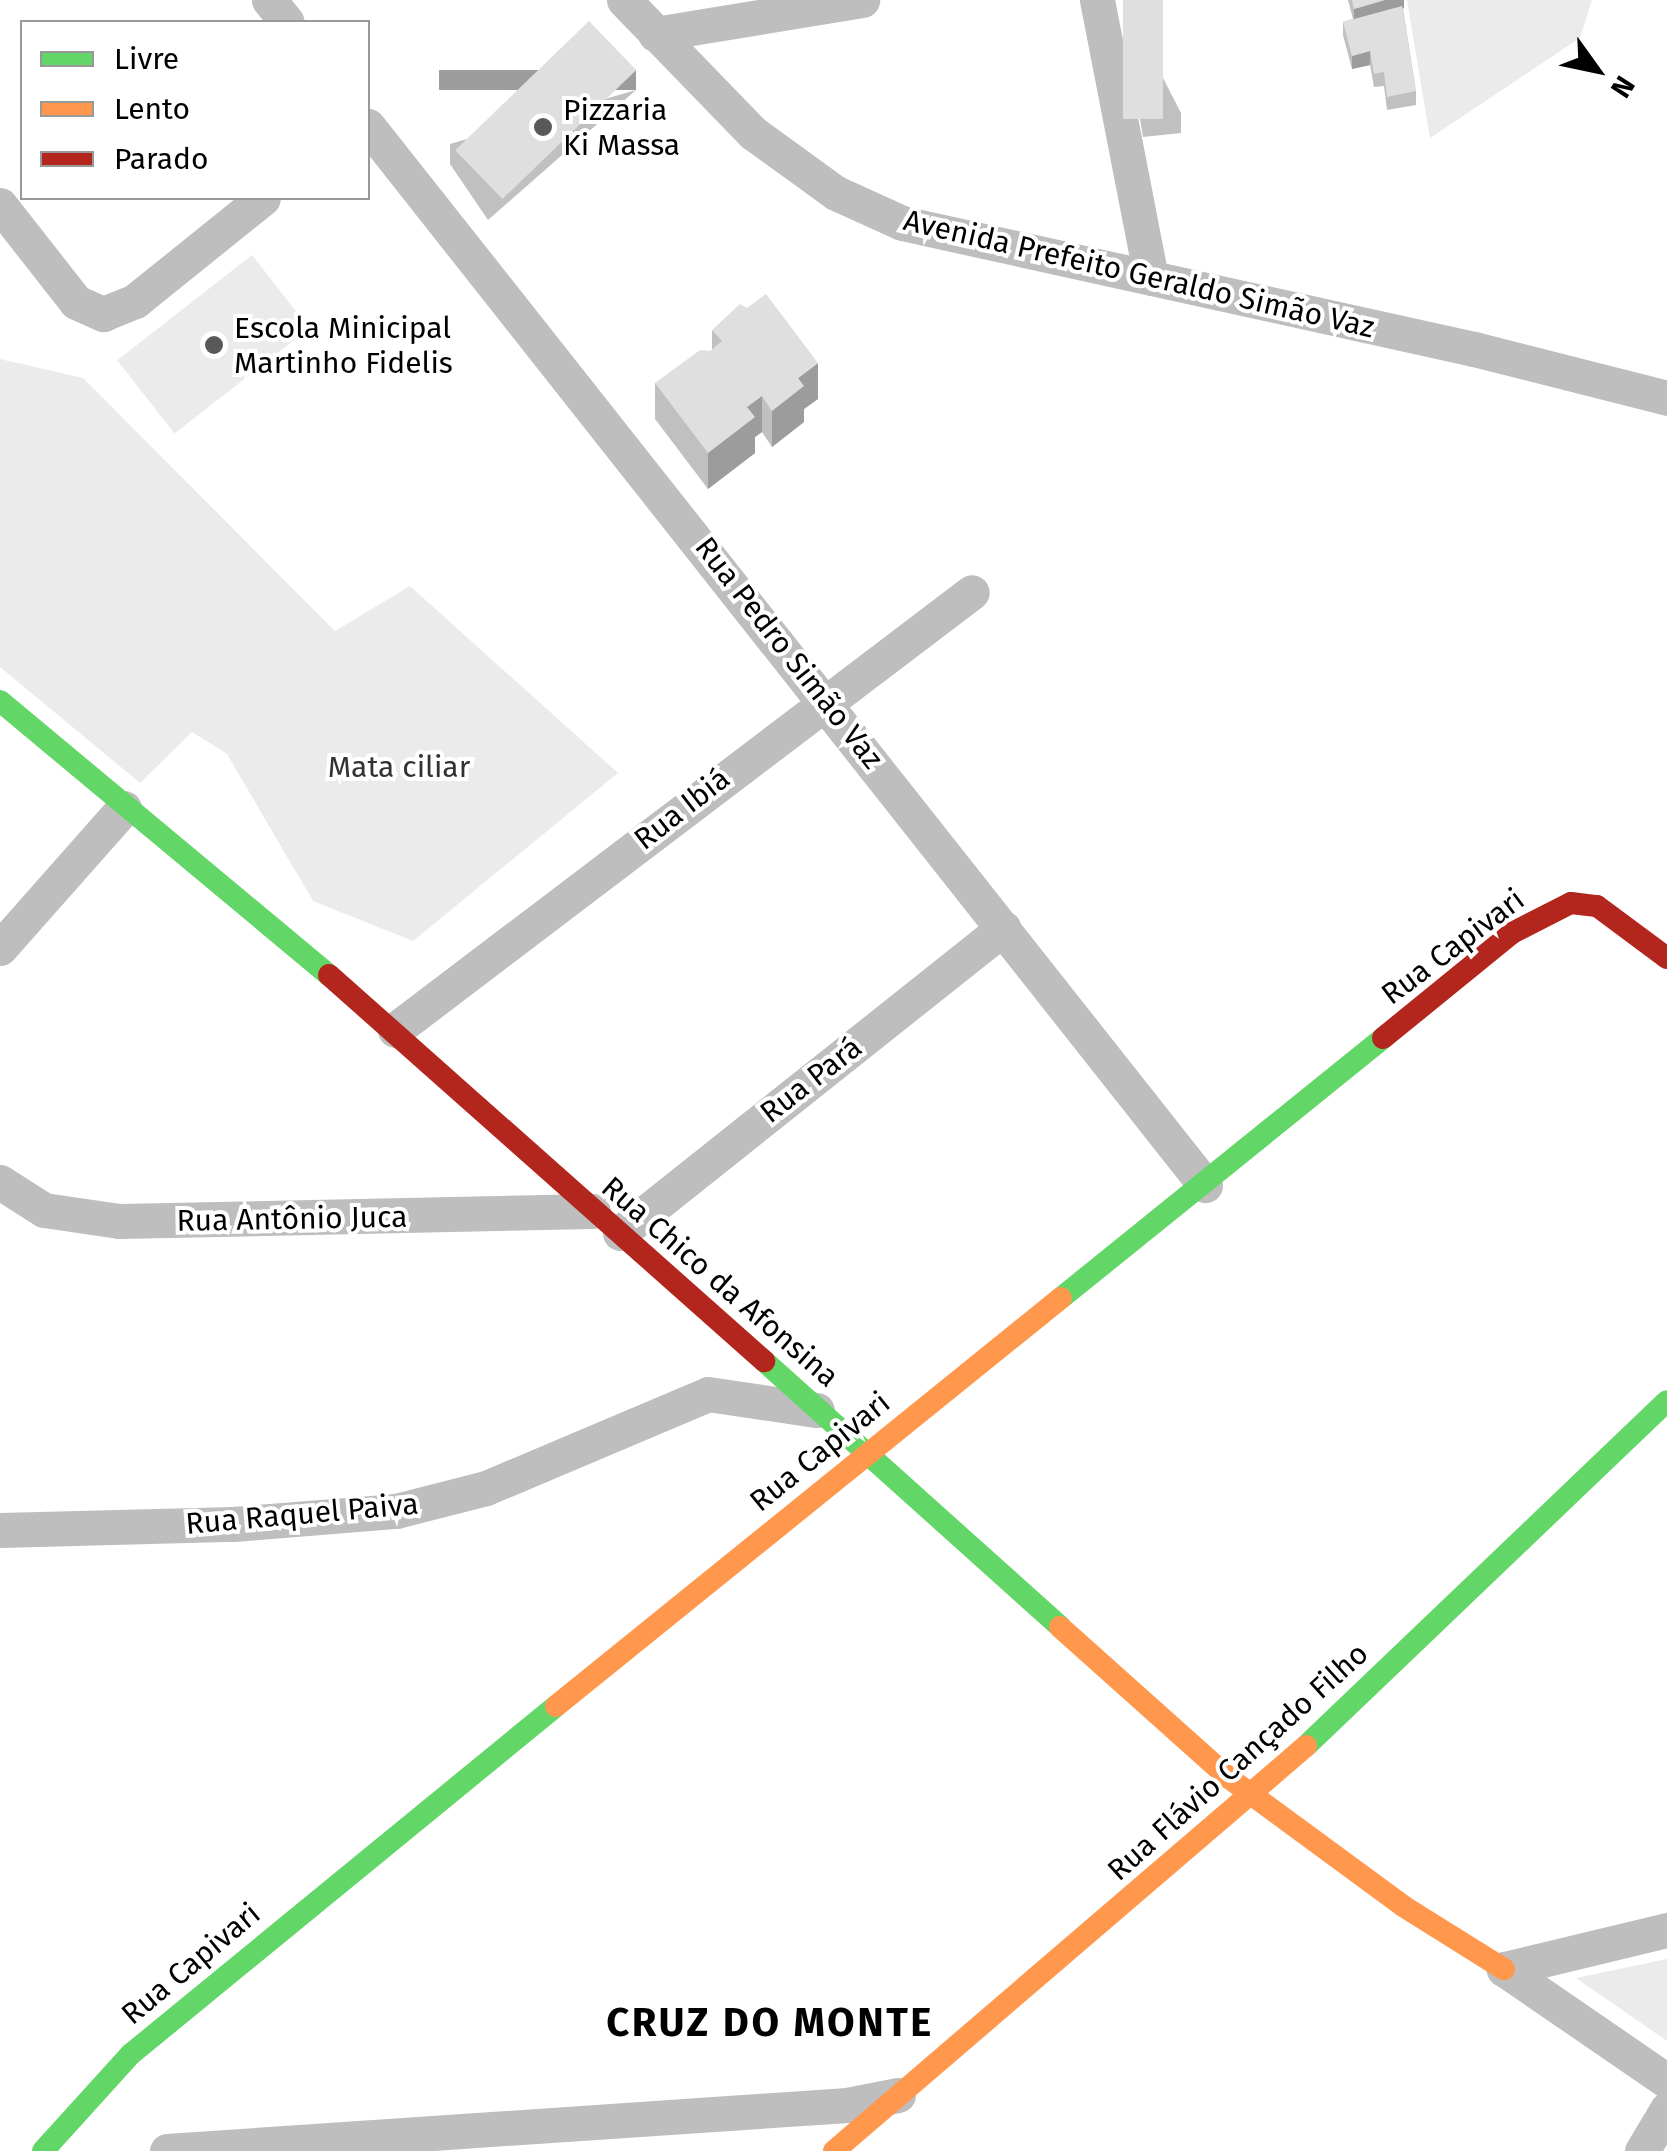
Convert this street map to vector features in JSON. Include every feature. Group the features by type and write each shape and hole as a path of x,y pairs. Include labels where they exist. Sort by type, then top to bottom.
{"street":[{"path":"269,0 284,20"},
{"name":"Avenida Prefeito Geraldo Simão Vaz","path":"624,0 754,133 836,192 902,223 1667,398"},
{"path":"655,34 862,0"},
{"path":"1097,0 1151,278"},
{"name":"Rua Pedro Simão Vaz","path":"370,128 826,698 1204,1185"},
{"path":"0,205 76,302 103,314 135,301 261,200"},
{"name":"Rua Ibiá","path":"395,1030 826,698 972,592"},
{"name":"Rua Chico da Afonsina","path":"0,701 395,1030 606,1222 870,1450 1253,1796 1504,1969"},
{"path":"0,948 124,808"},
{"name":"Rua Capivari","path":"43,2151 131,2054 213,1983 870,1450 1548,911 1571,902 1596,906 1667,958"},
{"name":"Rua Pará","path":"606,1222 1003,928"},
{"name":"Rua Antônio Juca","path":"0,1182 44,1210 119,1221 606,1222"},
{"name":"Rua Raquel Paiva","path":"0,1530 234,1524 396,1511 486,1488 708,1394 823,1412"},
{"name":"Rua Flávio Cançado Filho","path":"834,2151 1253,1796 1667,1401"},
{"path":"1504,1969 1667,1930"},
{"path":"1504,1969 1667,2080"},
{"path":"167,2151 847,2105 904,2094"},
{"path":"1642,2151 1667,2109"}],"green space":[{"path":"1407,0 1592,0 1580,38 1430,138"},
{"name":"Escola Minicipal Martinho Fidelis","path":"252,255 309,328 175,434 117,360"},
{"name":"Mata ciliar","path":"0,359 83,378 335,631 410,586 618,773 413,941 313,901 227,754 192,732 140,783 0,667"},
{"path":"1667,1959 1667,2041 1576,1978"}],"building":[{"path":"1123,0 1163,0 1163,119 1123,119"},
{"path":"1352,0 1385,0 1354,9"},
{"path":"1402,6 1416,91 1387,97 1384,72 1374,74 1370,51 1352,56 1343,22"},
{"name":"Pizzaria Ki Massa","path":"589,21 636,70 502,199 455,150"},
{"path":"766,294 818,363 798,378 804,386 772,411 762,396 747,407 755,417 708,453 655,383 700,350 710,351 722,341 712,330 740,304 747,308"}],"traffic: fast":[{"path":"0,701 329,975"},
{"path":"1061,1298 1383,1038"},
{"path":"764,1361 1060,1627"},
{"path":"1306,1746 1667,1401"},
{"path":"43,2151 131,2054 556,1706"}],"traffic: slow":[{"path":"556,1706 1061,1298"},
{"path":"1060,1627 1229,1778 1403,1906 1504,1969"},
{"path":"834,2151 1306,1746"}],"traffic: jam":[{"path":"1383,1038 1512,933 1571,903 1597,906 1667,958"},
{"path":"329,975 764,1361"}],"place":[{"name":"Pizzaria Ki Massa","path":"543,127"},
{"name":"Escola Minicipal Martinho Fidelis","path":"214,345"}],"district":[{"name":"CRUZ DO MONTE","path":"770,2023"}]}
